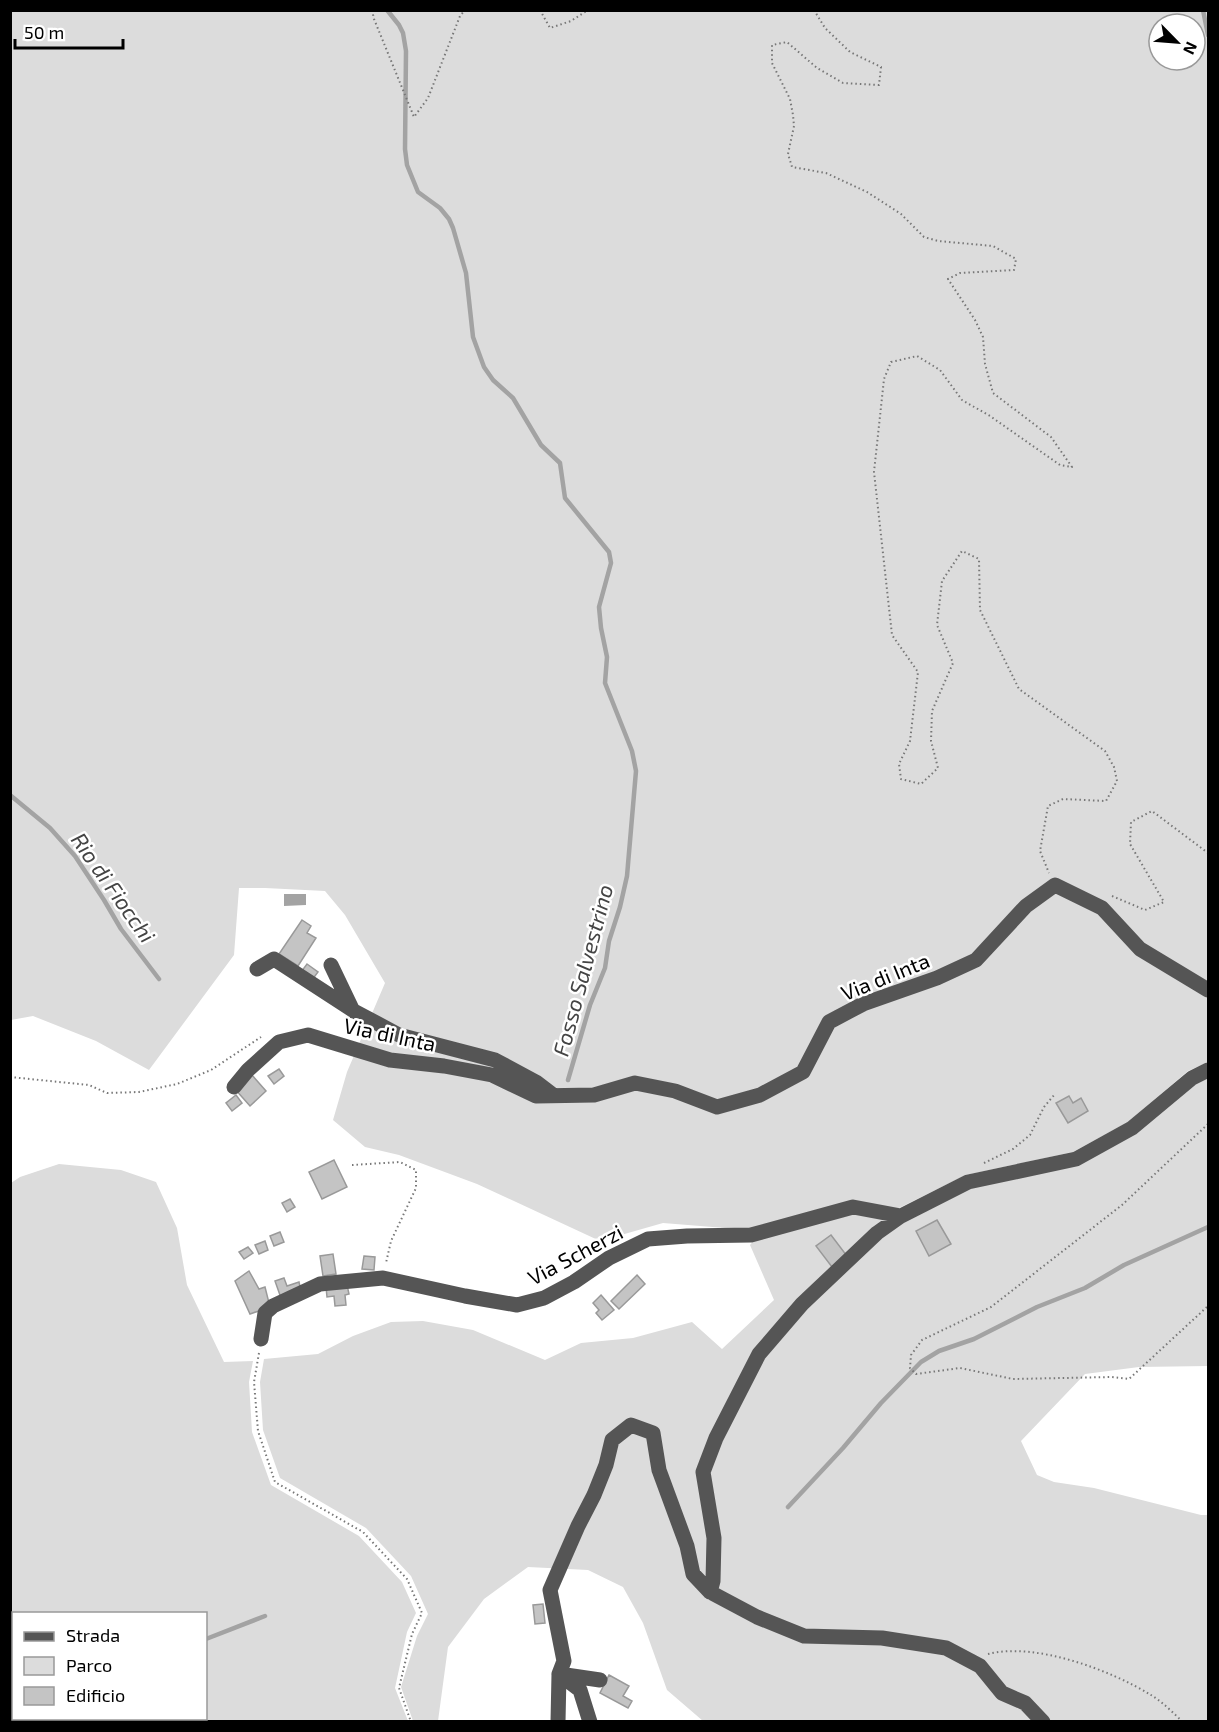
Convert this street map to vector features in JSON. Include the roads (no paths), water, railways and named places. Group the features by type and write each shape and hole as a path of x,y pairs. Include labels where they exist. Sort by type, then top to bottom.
{"street":[{"name":"Via di Inta","path":"234,1087 248,1070 279,1042 308,1035 390,1060 444,1066 492,1075 536,1096 594,1095 635,1083 675,1091 717,1107 760,1095 803,1072 829,1022 863,1004 937,978 976,960 1026,906 1054,885 1102,908 1140,949 1209,990"},
{"name":"Via di Inta","path":"257,969 274,959 354,1011 399,1035 495,1060 536,1082 553,1095"},
{"path":"331,965 354,1011"},
{"path":"710,1592 713,1581 714,1538 703,1472 716,1438 759,1354 802,1304 877,1233 901,1216 965,1184 1076,1159 1132,1128 1192,1078 1209,1070"},
{"name":"Via Scherzi","path":"261,1339 265,1313 282,1301 320,1284 383,1278 517,1305 544,1298 574,1282 609,1257 648,1239 751,1235 853,1207 901,1216"},
{"path":"558,1722 559,1674 564,1661 550,1590 594,1495 606,1465 612,1440 631,1425 653,1432 659,1470 687,1546 693,1574 710,1592 758,1617 804,1636 882,1638 946,1648 980,1666 1002,1693 1025,1703 1043,1722"},
{"path":"559,1674 600,1680"},
{"path":"559,1674 580,1690 590,1722"}],"waterway":[{"name":"Fosso Salvestrino","path":"387,10 403,33 406,51 405,149 407,165 418,192 440,208 453,228 466,273 473,337 484,367 493,380 513,398 541,445 560,463 565,498 609,552 611,563 599,607 607,657 605,683 632,751 636,771 627,876 609,941 605,968 590,1005 568,1080"},
{"path":"1203,10 1208,35"},
{"name":"Rio di Fiocchi","path":"10,795 50,828 75,856 121,929 159,979"},
{"path":"788,1507 921,1362 939,1351 974,1339 1037,1307 1085,1288 1124,1265 1208,1227"},
{"path":"207,1639 265,1616"}]}
